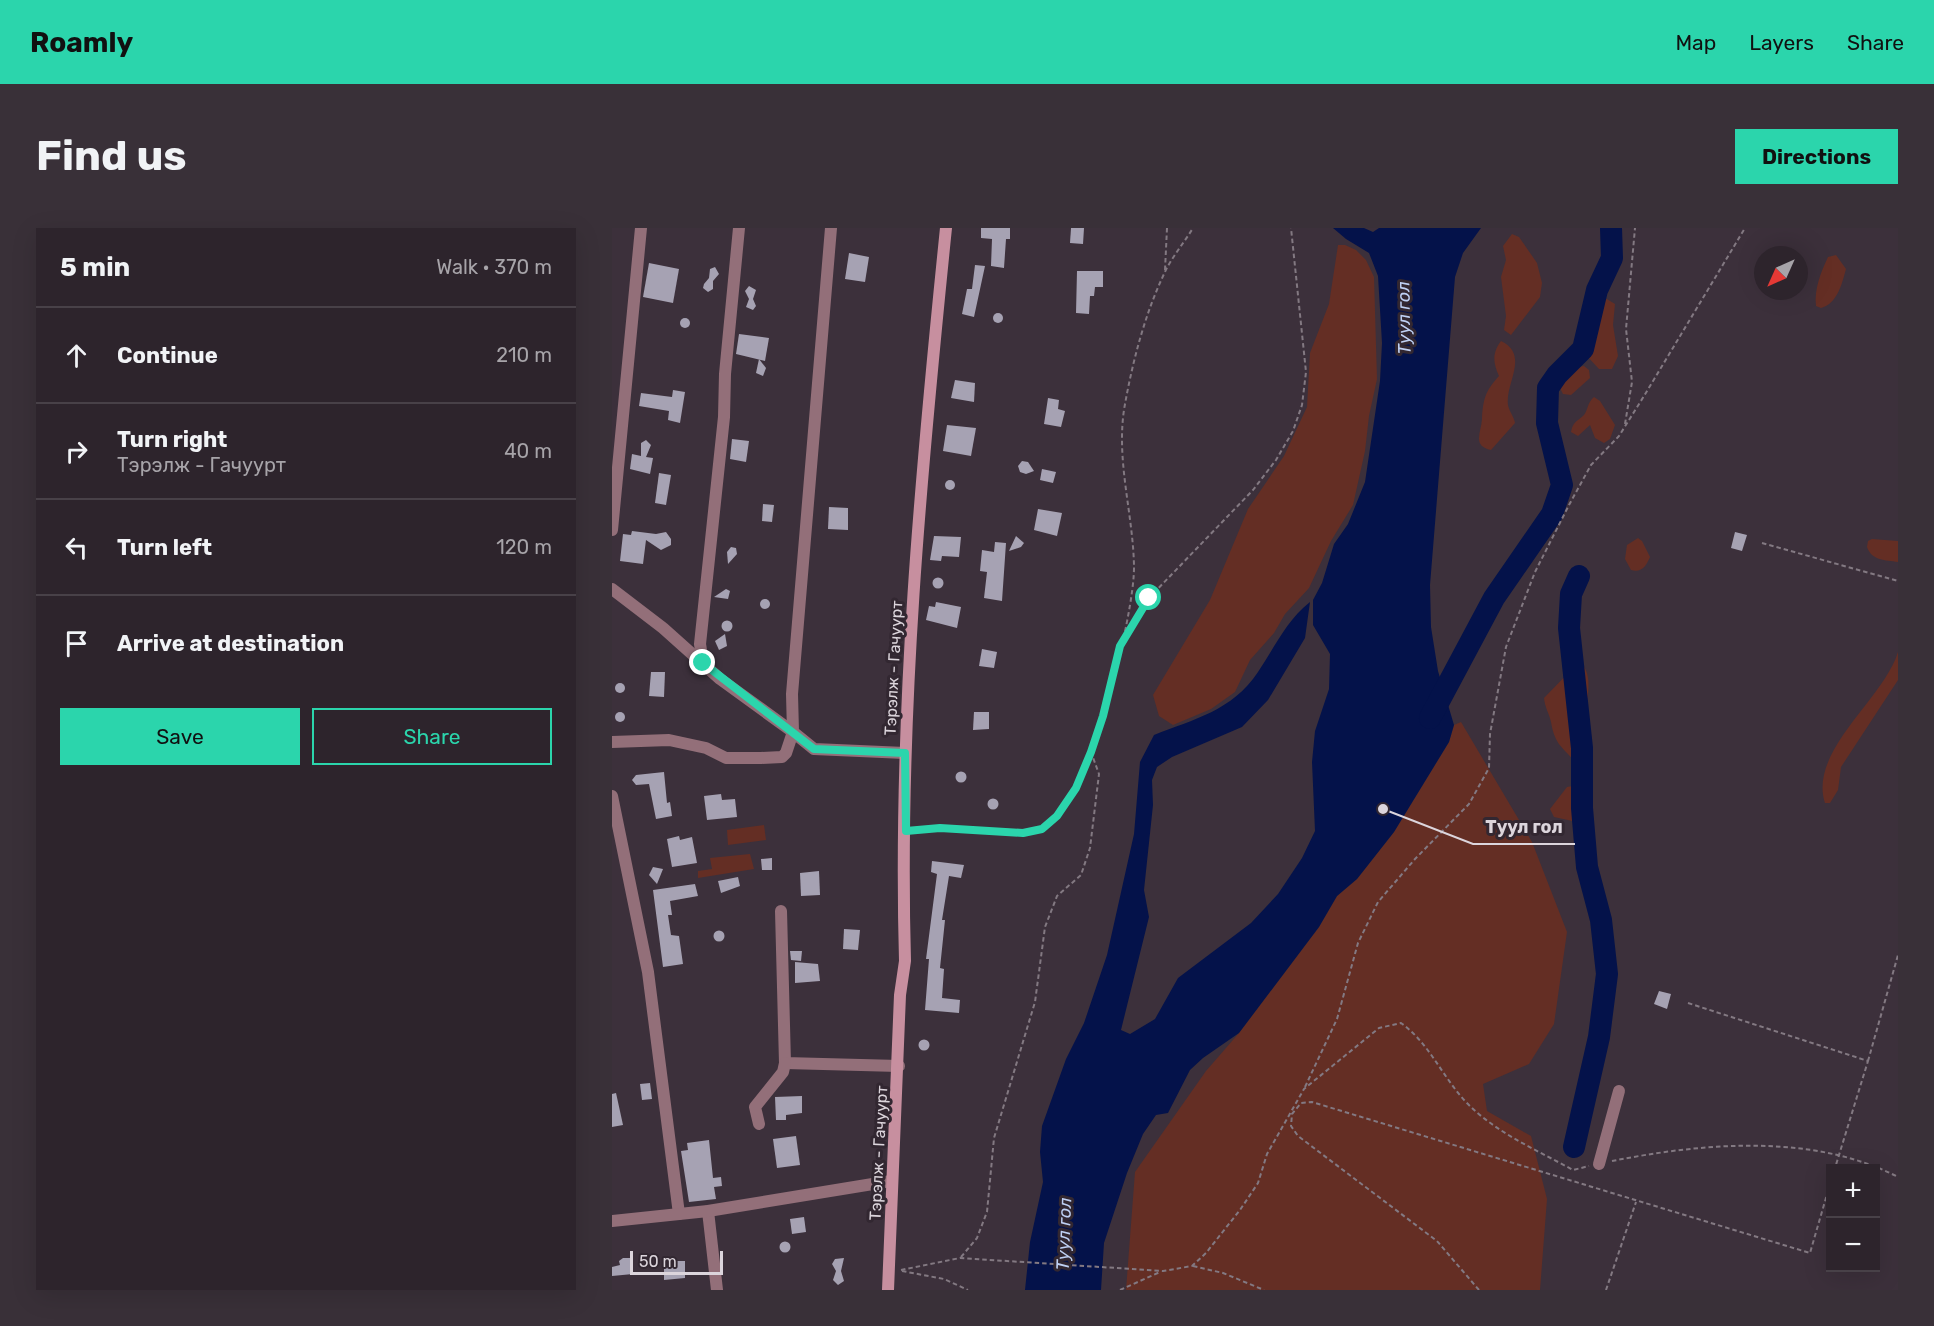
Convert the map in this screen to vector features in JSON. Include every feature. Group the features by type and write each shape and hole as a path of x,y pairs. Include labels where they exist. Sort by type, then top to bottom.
{"main road":[{"name":"Тэрэлж - Гачуурт","path":"888,1290 891,1254 891,1181 899,1066 900,995 905,961 903,888 906,831 905,753 914,589 946,228"}],"street":[{"path":"612,530 641,228"},
{"path":"703,663 700,644 723,426 725,374 739,228"},
{"path":"612,742 669,740 706,748 726,758 782,757 786,753 793,732 792,694 831,228"},
{"path":"612,589 814,749 905,753"},
{"path":"612,796 648,972 679,1214"},
{"path":"759,1124 756,1107 783,1072 785,1063 780,911"},
{"path":"785,1063 899,1066"},
{"path":"1599,1164 1619,1091"},
{"path":"612,1221 708,1212 891,1181"},
{"path":"708,1212 717,1290"}],"path":[{"path":"1165,272 1167,228"},
{"path":"906,831 940,828 1023,833 1042,829 1057,816 1076,788 1103,716 1120,646 1134,567 1123,470 1125,405 1148,313 1165,272 1193,228"},
{"path":"1120,646 1149,598 1253,490 1276,460 1293,431 1302,405 1306,372 1291,228"},
{"path":"1624,427 1632,382 1626,329 1635,228"},
{"path":"1192,1266 1213,1245 1258,1183 1267,1154 1304,1089 1337,1019 1358,943 1378,902 1415,859 1469,804 1489,768 1490,734 1506,647 1535,572 1591,465 1624,427 1745,228"},
{"path":"1762,543 1898,581"},
{"path":"960,1258 977,1238 987,1212 994,1137 1035,1002 1045,927 1057,896 1081,875 1090,848 1099,774 1091,752"},
{"path":"1836,1164 1898,955"},
{"path":"1688,1003 1868,1061"},
{"path":"1304,1089 1379,1029 1401,1023 1415,1033 1464,1100 1495,1127 1573,1170 1704,1148 1783,1147 1822,1152 1898,1177"},
{"path":"1479,1290 1437,1241 1298,1136 1291,1126 1292,1114 1301,1103 1312,1102 1810,1253 1826,1198"},
{"path":"1606,1290 1636,1201"},
{"path":"968,1290 944,1279 898,1271 960,1258 1163,1271"},
{"path":"1120,1290 1163,1271 1192,1266 1223,1273 1264,1290"}],"shaded area":[{"path":"1512,234 1519,237 1537,263 1542,283 1540,297 1511,335 1504,330 1506,316 1501,277 1506,260 1503,246"},
{"path":"1338,245 1345,245 1356,250 1366,260 1374,277 1377,379 1353,505 1331,541 1309,588 1285,614 1274,633 1250,660 1235,692 1211,709 1173,725 1159,716 1153,695 1210,600 1248,509 1284,456 1307,407 1310,353 1329,304"},
{"path":"1836,255 1846,269 1841,287 1835,298 1827,306 1821,308 1816,306 1819,281 1828,257"},
{"path":"1600,295 1615,304 1613,325 1618,356 1612,369 1599,369 1586,355"},
{"path":"1501,341 1510,347 1514,354 1515,362 1508,405 1515,423 1491,450 1481,445 1479,434 1486,396 1499,376 1494,358"},
{"path":"1584,366 1589,370 1590,378 1571,395 1563,394 1559,386 1574,368"},
{"path":"1594,397 1600,401 1615,425 1610,439 1604,443 1595,438 1590,425 1578,436 1571,432 1574,424 1584,415"},
{"path":"1638,538 1650,557 1643,568 1635,571 1631,570 1625,559 1627,545"},
{"path":"1872,539 1898,541 1898,562 1872,555 1867,547 1868,541"},
{"path":"1898,652 1898,680 1841,767 1838,790 1830,803 1825,803 1823,784 1827,764 1837,745 1890,670"},
{"path":"1579,662 1587,673 1586,723 1592,751 1590,757 1585,761 1576,763 1557,740 1544,698"},
{"path":"1461,722 1532,842 1567,932 1554,1024 1529,1064 1483,1084 1487,1111 1531,1136 1547,1199 1540,1290 1126,1290 1135,1172 1206,1071 1239,1033 1319,927 1337,896 1357,879 1394,832 1449,742 1454,725"},
{"path":"1573,786 1578,807 1577,822 1554,817 1550,809 1567,787"},
{"path":"764,825 766,840 728,845 727,830"},
{"path":"750,854 754,869 698,878 698,871 712,869 710,858"}],"water":[{"path":"1333,228 1364,228 1373,232 1379,228 1481,228 1463,253 1455,277 1430,585 1431,627 1438,671 1454,725 1449,742 1394,832 1357,879 1337,896 1319,927 1239,1033 1190,1070 1168,1113 1156,1115 1143,1134 1127,1173 1104,1243 1101,1290 1025,1290 1030,1242 1043,1182 1040,1152 1042,1126 1066,1059 1084,1023 1107,955 1134,834 1140,762 1154,735 1211,712 1224,705 1248,685 1287,626 1310,602 1305,638 1268,700 1242,727 1172,757 1157,767 1152,780 1153,805 1144,890 1149,917 1121,1030 1130,1034 1155,1019 1178,978 1251,923 1278,894 1302,858 1315,831 1312,762 1315,731 1329,689 1330,654 1313,625 1313,600 1322,583 1334,544 1348,524 1365,482 1380,381 1382,343 1378,276 1369,253"}],"building":[{"path":"981,228 1010,228 1010,239 1006,239 1004,268 991,266 992,239 981,238"},
{"path":"1071,228 1084,228 1083,244 1070,243"},
{"path":"849,253 869,257 865,282 845,279"},
{"path":"649,263 679,269 673,303 643,297"},
{"path":"975,265 985,266 974,317 962,314 967,289 972,289"},
{"path":"715,267 719,274 713,281 713,289 708,292 703,288 704,284 709,278 710,269"},
{"path":"1077,271 1103,271 1103,287 1095,287 1094,296 1090,296 1089,314 1076,313"},
{"path":"749,286 756,290 753,299 756,306 753,310 746,307 749,299 745,291"},
{"path":"998,313 1002,314 1002,322 998,323 994,322 993,318 994,314"},
{"path":"685,318 689,319 689,327 685,328 681,327 680,323 681,319"},
{"path":"739,334 769,338 765,361 736,354"},
{"path":"759,359 766,368 763,376 756,373"},
{"path":"955,380 975,383 974,402 951,398"},
{"path":"673,390 685,392 680,423 668,420 669,411 639,406 641,393 672,397"},
{"path":"1048,398 1059,400 1058,409 1065,411 1061,427 1044,424"},
{"path":"947,425 976,428 971,456 943,451"},
{"path":"732,439 749,441 746,462 730,459"},
{"path":"646,440 651,445 646,457 653,458 650,474 630,469 632,454 641,456 641,443"},
{"path":"1022,461 1028,462 1034,471 1026,474 1020,472 1018,466"},
{"path":"1042,469 1056,472 1053,483 1040,480"},
{"path":"659,473 671,475 666,505 655,503"},
{"path":"950,480 954,481 954,489 950,490 946,489 945,485 946,481"},
{"path":"763,504 774,505 772,522 762,521"},
{"path":"829,507 848,508 848,530 828,529"},
{"path":"1038,509 1062,513 1057,536 1034,530"},
{"path":"632,531 656,534 666,532 671,539 671,545 661,550 646,540 643,564 620,561 623,534 631,535"},
{"path":"1735,532 1747,535 1742,551 1731,548"},
{"path":"934,536 961,537 959,557 942,556 941,561 930,560"},
{"path":"1016,536 1024,543 1021,547 1009,551"},
{"path":"995,542 1006,543 1002,601 984,598 987,572 980,571 982,550 994,552"},
{"path":"731,547 736,548 737,554 728,564 727,552"},
{"path":"938,578 942,579 942,587 938,588 934,587 933,583 934,579"},
{"path":"726,589 730,591 728,599 714,597"},
{"path":"765,599 769,600 769,608 765,609 761,608 760,604 761,600"},
{"path":"936,602 961,607 957,628 926,620 929,606 935,607"},
{"path":"727,621 731,622 731,630 727,631 723,630 722,626 723,622"},
{"path":"725,634 727,646 719,650 715,641"},
{"path":"982,649 997,652 994,668 979,666"},
{"path":"651,672 665,672 664,697 649,696"},
{"path":"620,683 624,684 624,692 620,693 616,692 615,688 616,684"},
{"path":"620,712 624,713 624,721 620,722 616,721 615,717 616,713"},
{"path":"974,712 989,712 989,729 973,730"},
{"path":"961,771 967,777 961,783 955,777"},
{"path":"664,772 667,803 670,802 672,816 656,819 649,784 636,785 632,780 636,775"},
{"path":"721,794 722,800 735,799 737,817 707,820 704,796"},
{"path":"993,798 999,804 993,810 987,804"},
{"path":"679,836 680,840 692,837 697,863 672,867 667,839"},
{"path":"772,858 772,870 762,870 761,859"},
{"path":"932,861 964,865 961,878 949,876 942,920 945,920 940,968 944,969 942,998 960,1000 959,1013 925,1010 929,959 926,959 937,874 931,872"},
{"path":"653,867 663,869 657,884 649,875"},
{"path":"819,871 820,895 801,896 800,873"},
{"path":"738,877 740,886 721,893 718,881"},
{"path":"695,884 698,896 670,901 672,915 668,915 671,935 679,936 683,964 663,967 653,890"},
{"path":"844,929 860,930 858,950 843,949"},
{"path":"719,931 723,932 723,940 719,941 715,940 714,936 715,932"},
{"path":"790,951 802,951 801,961 791,960"},
{"path":"795,962 818,964 820,981 795,983"},
{"path":"1659,991 1671,994 1667,1009 1654,1004"},
{"path":"924,1040 928,1041 928,1049 924,1050 920,1049 919,1045 920,1041"},
{"path":"650,1083 652,1099 642,1100 640,1084"},
{"path":"616,1093 623,1125 612,1127 612,1094"},
{"path":"802,1096 802,1113 786,1115 786,1120 776,1120 775,1097"},
{"path":"796,1136 800,1165 777,1168 773,1139"},
{"path":"709,1140 713,1178 721,1177 722,1186 714,1187 716,1199 689,1202 681,1151 688,1150 687,1143"},
{"path":"804,1217 806,1232 792,1234 790,1219"},
{"path":"785,1242 789,1243 789,1251 785,1252 781,1251 780,1247 781,1243"},
{"path":"623,1258 632,1258 633,1274 612,1276 612,1267 620,1265 619,1261"},
{"path":"844,1258 841,1271 844,1281 838,1285 833,1280 836,1271 832,1264 835,1259"},
{"path":"676,1261 685,1261 685,1278 664,1280 664,1267 676,1266"}],"waterway":[{"path":"1430,718 1494,598 1552,514 1562,485 1547,423 1548,388 1557,375 1583,349 1597,290 1612,258 1611,228"},
{"path":"1574,1147 1599,1037 1607,974 1601,920 1587,867 1582,808 1582,748 1569,628 1571,594 1579,576"}],"place":[{"name":"Туул гол","path":"1383,809"}],"route":[{"path":"703,663 720,679 765,710 814,749 905,753 906,831 940,828 1023,833 1042,829 1057,816 1076,788 1103,716 1120,646 1149,598"}]}
